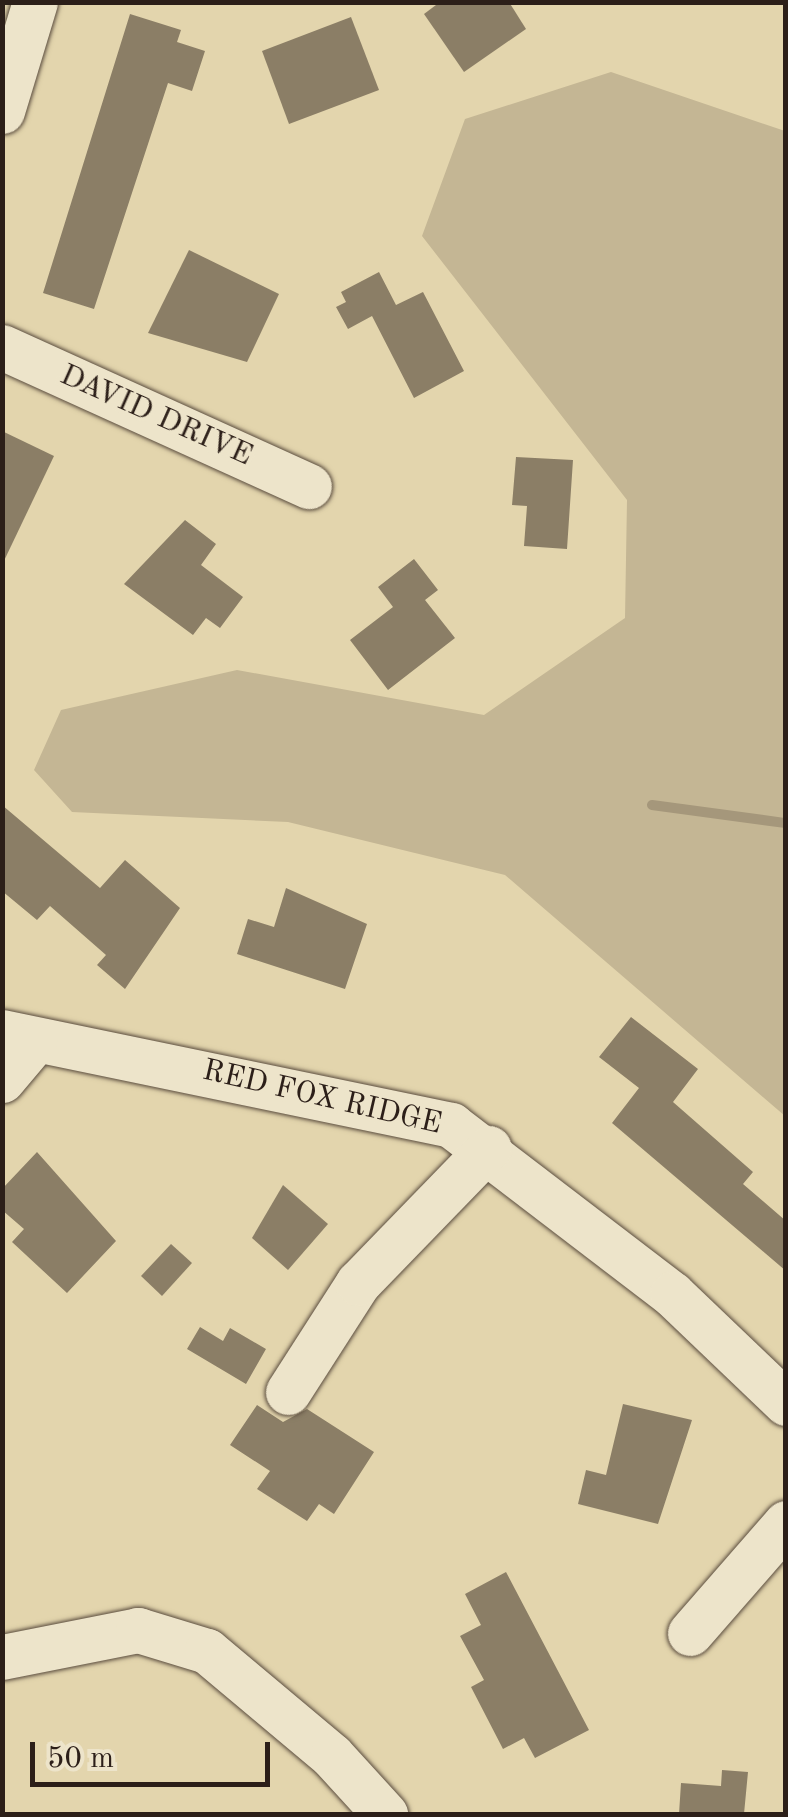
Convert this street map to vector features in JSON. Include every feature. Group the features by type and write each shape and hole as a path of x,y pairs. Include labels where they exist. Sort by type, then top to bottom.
{"street":[{"path":"2,112 35,2"},
{"name":"DAVID DRIVE","path":"2,346 309,486"},
{"path":"2,1080 18,1037"},
{"name":"RED FOX RIDGE","path":"18,1037 411,1111 489,1148 672,1294 786,1403"},
{"path":"288,1392 358,1283 489,1148"},
{"path":"690,1633 786,1523"},
{"path":"2,1657 138,1630 207,1650 332,1756 385,1814"}],"shaded area":[{"path":"611,72 785,131 785,1116 505,875 288,822 72,812 34,770 61,710 237,670 484,715 625,618 627,500 422,236 465,119"}],"building":[{"path":"440,2 509,2 526,29 464,72 424,14"},
{"path":"130,14 181,30 177,42 205,51 192,91 168,83 94,309 43,293"},
{"path":"351,17 379,90 289,124 262,51"},
{"path":"189,250 279,294 247,362 148,333"},
{"path":"379,272 396,305 423,292 464,371 414,398 372,316 348,329 336,307 346,302 341,292"},
{"path":"2,431 54,456 2,565"},
{"path":"516,457 573,460 567,549 524,546 527,506 512,505"},
{"path":"185,520 216,544 201,565 243,597 220,628 206,618 193,635 124,584"},
{"path":"414,559 438,590 425,600 455,638 388,690 350,640 393,607 378,587"},
{"path":"2,805 100,888 125,860 180,908 125,989 97,965 106,955 50,906 37,920 2,891"},
{"path":"286,888 367,924 345,989 237,954 248,919 274,927"},
{"path":"631,1017 698,1069 673,1102 753,1172 743,1184 786,1221 786,1271 612,1123 639,1088 599,1057"},
{"path":"37,1152 116,1241 67,1293 12,1242 24,1229 2,1210 2,1189"},
{"path":"283,1185 328,1224 288,1270 252,1238"},
{"path":"171,1244 192,1263 162,1296 141,1276"},
{"path":"200,1327 223,1341 230,1328 266,1349 246,1384 187,1349"},
{"path":"623,1404 692,1420 658,1524 578,1504 586,1470 606,1475"},
{"path":"257,1405 283,1422 307,1409 374,1452 334,1514 319,1504 307,1521 257,1489 270,1471 230,1445"},
{"path":"506,1572 589,1730 535,1758 524,1738 503,1749 471,1687 484,1680 460,1636 481,1625 465,1594"},
{"path":"722,1770 748,1772 744,1814 679,1814 681,1783 721,1786"}],"waterway":[{"path":"652,805 786,823"}]}
